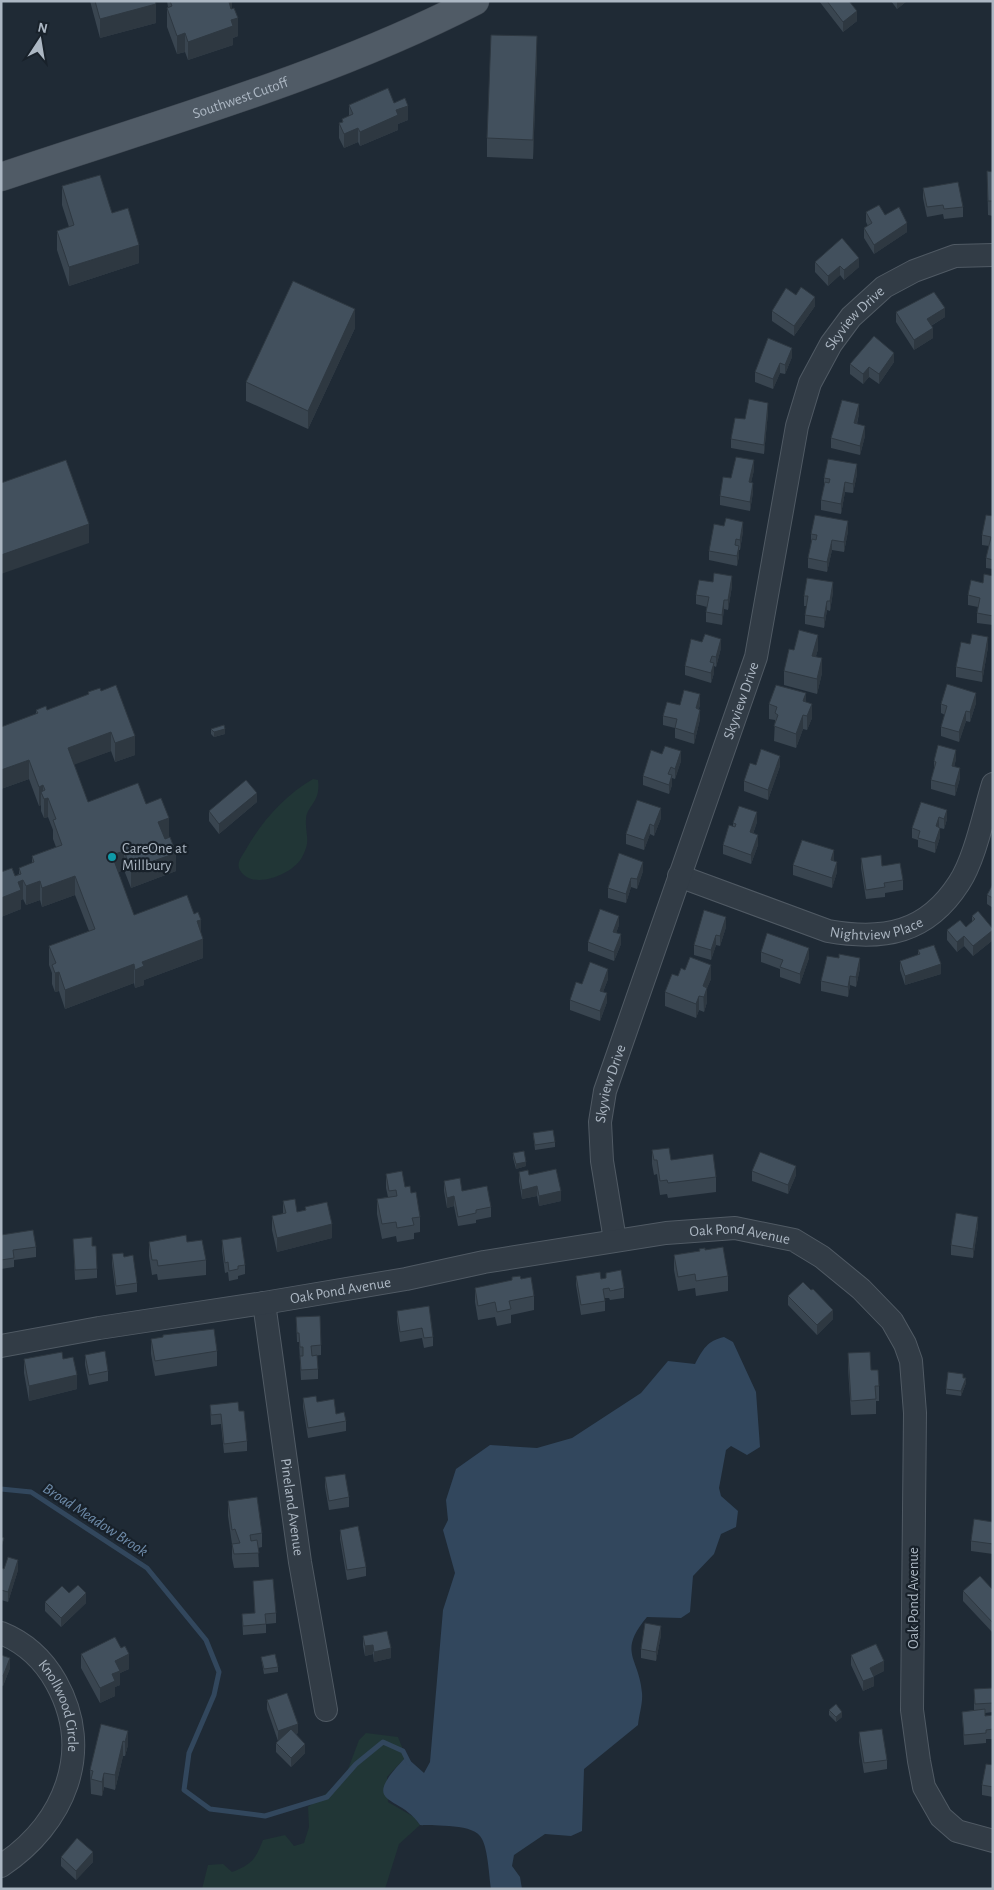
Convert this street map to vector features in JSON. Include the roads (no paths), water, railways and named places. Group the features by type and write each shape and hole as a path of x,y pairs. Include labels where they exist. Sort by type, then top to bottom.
{"main road":[{"name":"Southwest Cutoff","path":"1,177 306,74 420,27 475,1"}],"street":[{"name":"Skyview Drive","path":"615,1240 602,1161 600,1122 604,1098 756,656 797,426 810,382 831,344 851,316 884,287 914,271 955,256 993,255"},
{"name":"Nightview Place","path":"679,876 828,931 852,935 901,932 919,924 940,907 960,882 973,851 993,784"},
{"name":"Oak Pond Avenue","path":"1,1346 98,1328 264,1303 615,1240 714,1228 750,1229 794,1240 822,1257 855,1282 892,1321 905,1344 913,1373 912,1710 924,1787 941,1817 957,1831 993,1841"},
{"name":"Pineland Avenue","path":"264,1303 300,1562 326,1710"},
{"name":"Knollwood Circle","path":"1,1633 24,1644 40,1658 62,1693 74,1730 74,1747 68,1778 51,1818 20,1853 1,1866"}],"water":[{"path":"724,1337 733,1342 756,1392 760,1447 747,1455 731,1446 726,1450 719,1488 721,1496 738,1511 736,1527 721,1534 714,1554 693,1576 690,1612 681,1618 647,1617 638,1629 631,1647 642,1693 638,1725 584,1769 582,1831 571,1836 545,1834 514,1855 512,1866 520,1877 522,1889 491,1889 486,1850 478,1834 471,1830 454,1826 420,1825 411,1815 387,1798 383,1792 392,1773 406,1757 424,1773 430,1762 443,1610 455,1573 443,1530 448,1520 446,1500 456,1469 490,1445 537,1448 572,1438 641,1393 668,1361 695,1364 709,1343"}],"waterway":[{"name":"Broad Meadow Brook","path":"1,1489 31,1492 147,1568 206,1640 219,1672 214,1695 189,1753 184,1790 210,1809 265,1816 327,1797 356,1764 383,1742 403,1751 409,1763"}],"place":[{"name":"CareOne at Millbury","path":"112,857"}]}
